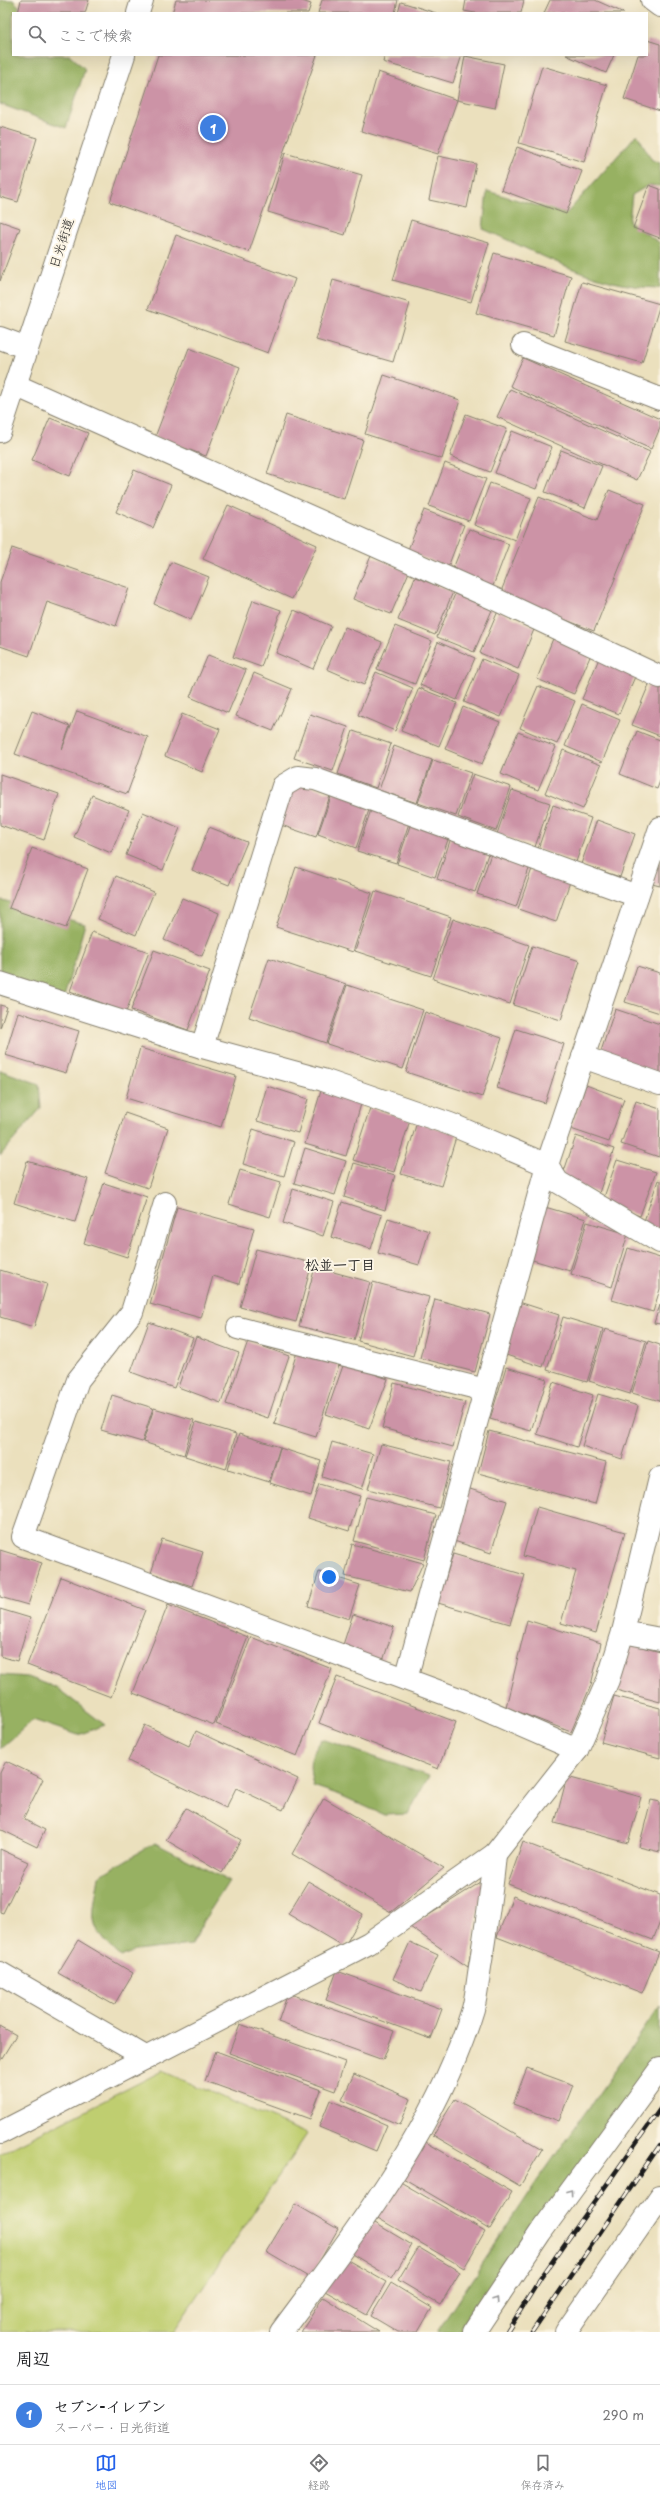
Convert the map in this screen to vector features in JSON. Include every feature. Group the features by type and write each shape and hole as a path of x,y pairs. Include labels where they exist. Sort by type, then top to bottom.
{"street":[{"path":"138,12 142,0"},
{"path":"652,0 660,6"},
{"name":"日光街道","path":"0,431 124,56"},
{"path":"0,338 27,348"},
{"path":"524,345 660,399"},
{"path":"15,385 492,598 660,677"},
{"path":"202,1047 283,786 298,777 315,779 637,896"},
{"path":"406,1679 547,1165 660,828"},
{"path":"0,983 202,1047 323,1080 450,1124 547,1165 558,1182 660,1242"},
{"path":"583,1057 660,1084"},
{"path":"165,1203 132,1312 78,1380 23,1537 467,1702 577,1750"},
{"path":"238,1328 485,1390"},
{"path":"0,2133 369,1943 495,1854 577,1750 608,1680 623,1632 660,1478"},
{"path":"623,1632 660,1639"},
{"path":"281,2332 340,2251 410,2148 451,2069 473,2008 492,1892 495,1854"},
{"path":"0,1972 147,2058"},
{"path":"474,2332 540,2233 660,2068"},
{"path":"566,2332 660,2197"}],"green space":[{"path":"0,0 13,0 25,12 12,12 12,56 71,56 85,69 66,128 0,104"},
{"path":"637,134 652,160 660,163 660,186 649,185 632,195 629,222 660,243 660,288 614,282 592,276 569,268 483,229 487,191 566,214"},
{"path":"0,900 85,924 59,1015 0,994"},
{"path":"0,1070 39,1084 41,1108 0,1156"},
{"path":"0,1675 28,1677 57,1688 105,1725 78,1735 33,1720 0,1749"},
{"path":"322,1739 429,1776 408,1814 384,1815 340,1795 313,1786 310,1766 314,1751"},
{"path":"155,1843 229,1881 204,1920 191,1945 134,1951 121,1957 102,1937 94,1921 99,1876"},
{"path":"660,2006 660,2069 474,2332 437,2332 538,2180"},
{"path":"162,2071 307,2134 173,2332 0,2332 0,2154"}],"building":[{"path":"21,0 89,0 85,12 18,12"},
{"path":"176,0 299,0 311,4 308,12 172,12"},
{"path":"322,0 398,0 395,12 318,12"},
{"path":"466,0 524,0 521,12 464,11"},
{"path":"550,0 595,0 622,12 544,12"},
{"path":"401,2 433,12 398,12"},
{"path":"648,40 660,44 660,111 624,99 638,56 648,56"},
{"path":"158,56 317,56 249,252 110,202"},
{"path":"385,56 462,56 453,83 383,62"},
{"path":"465,56 504,64 495,108 457,100"},
{"path":"568,56 614,56 606,73"},
{"path":"542,66 607,85 584,162 519,143"},
{"path":"378,72 457,100 438,154 361,131"},
{"path":"0,127 37,138 18,202 0,197"},
{"path":"517,147 582,171 566,214 501,190"},
{"path":"285,153 362,175 345,235 268,212"},
{"path":"438,156 476,164 467,208 429,200"},
{"path":"649,185 660,189 660,238 633,228"},
{"path":"411,220 489,243 471,302 393,280"},
{"path":"0,221 20,228 0,281"},
{"path":"176,235 295,279 268,353 148,309"},
{"path":"494,253 571,276 554,335 476,313"},
{"path":"333,280 410,303 393,362 316,340"},
{"path":"582,282 660,304 642,363 565,341"},
{"path":"189,348 240,367 206,456 155,437"},
{"path":"523,358 660,419 660,428 651,449 510,386"},
{"path":"384,375 460,400 442,459 365,434"},
{"path":"510,389 650,452 637,480 497,417"},
{"path":"466,414 507,429 490,472 450,456"},
{"path":"286,415 363,440 344,499 267,474"},
{"path":"50,418 88,433 70,476 32,460"},
{"path":"512,431 552,447 536,489 495,473"},
{"path":"561,450 602,466 585,508 545,492"},
{"path":"445,463 486,479 469,521 429,506"},
{"path":"134,470 171,485 153,528 116,512"},
{"path":"490,483 531,498 515,540 474,525"},
{"path":"609,490 645,504 594,631 500,594 539,497 597,520"},
{"path":"228,505 317,545 292,599 203,559"},
{"path":"424,510 464,525 448,567 407,552"},
{"path":"469,529 509,544 493,586 452,571"},
{"path":"12,548 129,588 116,626 47,602 29,656 0,646 0,582"},
{"path":"371,556 409,572 391,614 353,599"},
{"path":"171,562 209,577 191,620 154,604"},
{"path":"415,577 453,592 435,635 398,620"},
{"path":"455,594 492,610 474,652 437,637"},
{"path":"253,600 281,610 261,667 233,657"},
{"path":"294,610 331,626 313,669 276,653"},
{"path":"498,611 535,627 518,669 480,653"},
{"path":"395,626 432,641 415,684 377,669"},
{"path":"345,627 382,642 364,685 327,669"},
{"path":"554,636 592,652 574,694 537,679"},
{"path":"438,642 475,658 457,700 420,685"},
{"path":"208,655 246,670 228,713 190,697"},
{"path":"600,656 637,672 619,714 582,699"},
{"path":"482,659 519,675 501,717 464,702"},
{"path":"376,672 413,688 395,731 358,715"},
{"path":"254,673 292,689 273,731 236,716"},
{"path":"650,682 660,686 660,736 632,725"},
{"path":"538,686 575,701 557,744 520,728"},
{"path":"419,688 457,703 439,746 401,731"},
{"path":"582,704 620,720 602,762 565,746"},
{"path":"463,707 500,722 482,764 445,749"},
{"path":"32,711 70,726 62,749 77,711 148,737 127,794 15,754"},
{"path":"182,714 220,729 202,772 165,756"},
{"path":"310,714 348,727 333,771 294,758"},
{"path":"353,731 391,744 376,788 338,774"},
{"path":"637,731 660,740 660,781 657,789 620,774"},
{"path":"518,732 556,747 538,790 501,774"},
{"path":"394,746 432,760 417,803 379,790"},
{"path":"563,750 601,765 583,809 545,793"},
{"path":"433,760 471,773 456,816 418,803"},
{"path":"0,774 59,794 44,840 0,825"},
{"path":"473,774 511,787 496,831 458,817"},
{"path":"293,780 331,793 316,837 278,824"},
{"path":"512,790 550,803 535,847 497,834"},
{"path":"333,791 371,804 356,848 318,834"},
{"path":"92,795 129,810 111,853 74,837"},
{"path":"553,805 591,818 576,862 538,849"},
{"path":"372,807 410,820 396,863 357,851"},
{"path":"143,812 180,828 163,870 126,855"},
{"path":"412,820 450,834 435,877 397,864"},
{"path":"597,820 635,834 620,877 581,864"},
{"path":"209,827 247,842 229,885 192,870"},
{"path":"452,835 490,848 475,892 437,879"},
{"path":"32,848 88,869 66,928 9,908"},
{"path":"492,851 531,863 516,907 477,894"},
{"path":"660,861 660,886 652,884"},
{"path":"533,866 571,879 556,922 518,909"},
{"path":"296,867 372,893 353,952 276,927"},
{"path":"116,876 154,892 136,935 98,919"},
{"path":"375,891 451,917 431,976 355,951"},
{"path":"182,898 219,913 202,956 164,940"},
{"path":"453,919 529,945 510,1004 433,979"},
{"path":"92,932 149,952 126,1012 70,991"},
{"path":"532,946 580,961 561,1020 513,1005"},
{"path":"154,950 210,971 188,1030 131,1010"},
{"path":"269,958 346,984 326,1043 249,1017"},
{"path":"637,966 660,973 660,1013 625,1002"},
{"path":"347,985 423,1010 403,1069 327,1044"},
{"path":"0,1005 7,1007 0,1028"},
{"path":"615,1009 660,1024 660,1074 600,1054"},
{"path":"18,1012 79,1031 66,1073 5,1055"},
{"path":"425,1012 502,1038 482,1097 406,1072"},
{"path":"516,1029 564,1044 545,1103 497,1088"},
{"path":"140,1048 236,1076 221,1127 126,1098"},
{"path":"586,1085 624,1099 609,1142 571,1129"},
{"path":"267,1086 308,1099 298,1133 257,1121"},
{"path":"321,1091 361,1104 346,1156 305,1144"},
{"path":"636,1101 660,1109 659,1157 621,1144"},
{"path":"370,1108 410,1120 394,1172 353,1160"},
{"path":"125,1113 168,1128 148,1188 105,1173"},
{"path":"417,1122 457,1134 441,1186 401,1174"},
{"path":"253,1129 294,1142 284,1176 243,1164"},
{"path":"576,1136 614,1149 599,1193 561,1180"},
{"path":"305,1148 346,1161 335,1195 294,1183"},
{"path":"617,1160 656,1172 640,1216 602,1203"},
{"path":"27,1161 88,1179 75,1222 14,1203"},
{"path":"354,1163 395,1175 385,1210 344,1197"},
{"path":"240,1170 281,1182 270,1217 229,1204"},
{"path":"658,1180 660,1181 660,1230 643,1224"},
{"path":"104,1183 147,1197 127,1257 84,1243"},
{"path":"293,1189 334,1202 323,1236 283,1223"},
{"path":"342,1202 382,1215 371,1249 331,1237"},
{"path":"177,1207 254,1228 239,1284 213,1276 201,1318 150,1304"},
{"path":"545,1207 586,1219 570,1271 529,1259"},
{"path":"388,1218 429,1231 419,1265 378,1253"},
{"path":"587,1222 628,1234 612,1287 571,1274"},
{"path":"628,1248 660,1258 660,1289 653,1312 612,1300"},
{"path":"256,1249 312,1263 296,1322 240,1307"},
{"path":"315,1267 370,1282 354,1340 299,1326"},
{"path":"0,1270 47,1284 34,1327 0,1317"},
{"path":"373,1282 429,1297 413,1356 358,1341"},
{"path":"435,1299 490,1314 475,1372 420,1358"},
{"path":"519,1302 559,1315 543,1367 503,1354"},
{"path":"660,1305 660,1324 654,1323"},
{"path":"563,1317 603,1329 587,1382 547,1370"},
{"path":"149,1322 193,1338 174,1388 131,1372"},
{"path":"605,1329 646,1341 630,1394 589,1381"},
{"path":"196,1337 239,1353 221,1403 178,1387"},
{"path":"248,1341 289,1356 268,1418 226,1404"},
{"path":"648,1341 660,1345 660,1401 632,1393"},
{"path":"297,1352 339,1365 316,1437 274,1424"},
{"path":"344,1363 388,1379 369,1429 326,1414"},
{"path":"506,1367 547,1379 531,1431 490,1419"},
{"path":"553,1382 593,1395 577,1447 537,1434"},
{"path":"394,1383 465,1402 453,1447 382,1428"},
{"path":"598,1394 638,1406 622,1459 582,1446"},
{"path":"112,1395 153,1408 142,1442 101,1430"},
{"path":"154,1408 194,1420 184,1455 143,1442"},
{"path":"196,1422 236,1434 226,1469 185,1456"},
{"path":"489,1431 606,1462 595,1504 478,1473"},
{"path":"239,1434 280,1447 269,1482 228,1469"},
{"path":"332,1442 373,1454 362,1489 322,1476"},
{"path":"381,1444 451,1462 439,1508 368,1489"},
{"path":"280,1448 321,1461 311,1496 270,1483"},
{"path":"319,1484 360,1496 349,1531 308,1518"},
{"path":"467,1488 507,1501 491,1553 451,1540"},
{"path":"366,1497 436,1515 424,1560 354,1541"},
{"path":"537,1507 625,1532 596,1633 561,1623 576,1571 523,1556"},
{"path":"162,1539 203,1552 192,1586 151,1573"},
{"path":"352,1544 423,1563 410,1592 345,1576"},
{"path":"0,1550 42,1563 28,1605 0,1597"},
{"path":"453,1554 525,1575 510,1624 438,1603"},
{"path":"319,1572 360,1585 349,1619 308,1606"},
{"path":"61,1577 145,1610 111,1697 27,1665"},
{"path":"168,1605 248,1637 214,1725 133,1693"},
{"path":"0,1609 30,1618 17,1661 0,1656"},
{"path":"353,1614 394,1627 383,1661 342,1648"},
{"path":"527,1620 601,1643 591,1685 571,1732 506,1707"},
{"path":"251,1637 332,1669 297,1756 216,1724"},
{"path":"628,1643 660,1652 660,1702 616,1690"},
{"path":"337,1677 456,1722 438,1769 319,1723"},
{"path":"614,1696 660,1708 660,1758 601,1742"},
{"path":"145,1725 189,1746 196,1731 298,1779 283,1810 236,1788 226,1808 128,1761"},
{"path":"6,1761 43,1779 23,1819 45,1830 37,1847 0,1829 0,1773"},
{"path":"567,1777 641,1797 628,1843 555,1823"},
{"path":"324,1798 444,1868 391,1912 292,1854"},
{"path":"651,1800 660,1802 660,1852 639,1847"},
{"path":"186,1808 241,1840 222,1873 166,1840"},
{"path":"523,1842 660,1895 660,1922 653,1940 508,1884"},
{"path":"0,1849 28,1862 3,1913 0,1912"},
{"path":"484,1880 468,1967 410,1927"},
{"path":"308,1881 363,1914 344,1947 288,1914"},
{"path":"513,1896 659,1952 642,1993 497,1937"},
{"path":"78,1940 133,1973 114,2005 58,1973"},
{"path":"410,1942 438,1955 421,1992 393,1979"},
{"path":"337,1971 442,2009 431,2039 326,2000"},
{"path":"288,1993 394,2031 383,2060 278,2022"},
{"path":"240,2024 345,2062 335,2091 229,2053"},
{"path":"0,2026 16,2035 0,2061"},
{"path":"216,2051 321,2090 310,2119 205,2081"},
{"path":"527,2068 573,2085 559,2121 513,2104"},
{"path":"354,2074 411,2099 400,2125 342,2100"},
{"path":"455,2099 542,2149 520,2186 433,2135"},
{"path":"330,2100 387,2125 376,2151 319,2127"},
{"path":"424,2141 512,2192 490,2229 403,2178"},
{"path":"397,2180 485,2231 464,2268 376,2217"},
{"path":"295,2204 338,2229 310,2278 266,2252"},
{"path":"370,2220 412,2245 392,2278 350,2253"},
{"path":"418,2247 460,2272 440,2305 398,2280"},
{"path":"344,2258 386,2282 367,2315 325,2291"},
{"path":"391,2283 432,2308 418,2332 398,2332 371,2316"},
{"path":"323,2297 379,2332 301,2332"}],"railway":[{"path":"507,2332 540,2279 660,2109"},
{"path":"532,2332 660,2145"}],"place":[{"name":"セブン-イレブン","path":"213,128"}],"district":[{"name":"松並一丁目","path":"340,1265"}]}
